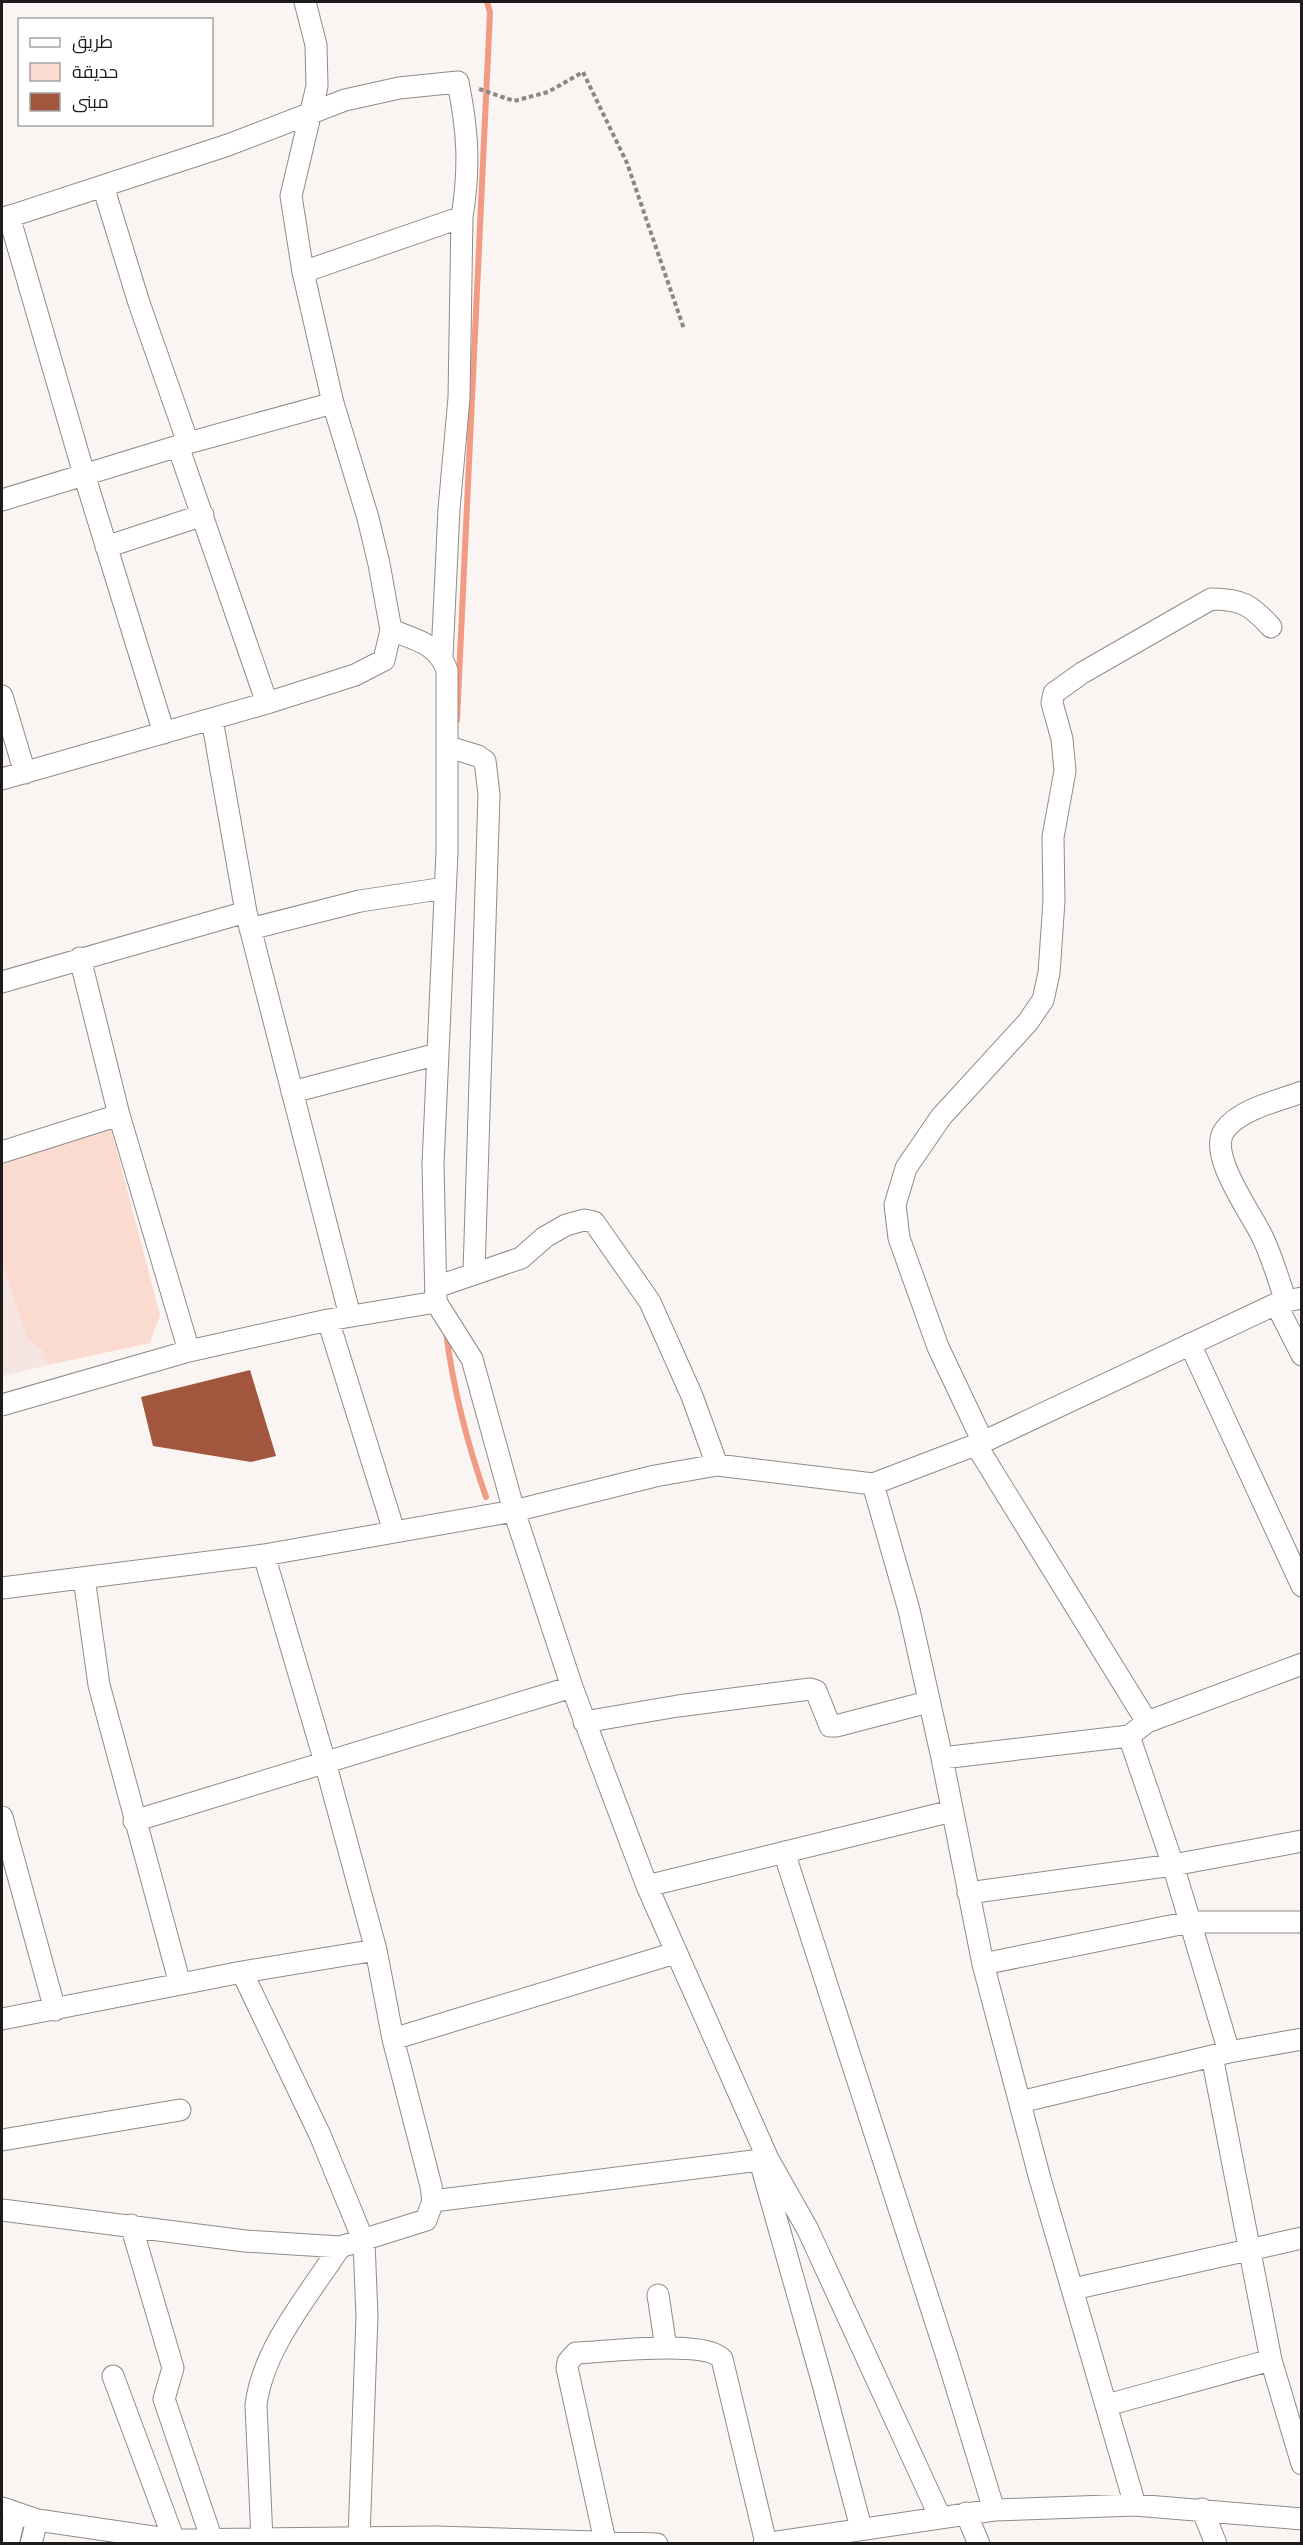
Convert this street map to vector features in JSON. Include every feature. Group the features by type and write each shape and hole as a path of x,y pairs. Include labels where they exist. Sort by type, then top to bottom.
{"street":[{"path":"2,779 267,703 374,668 384,660 391,630 368,518 333,404 303,272 291,196 317,86 316,45 305,2"},
{"path":"164,733 5,217 228,145 345,100 399,88 458,82 468,129 467,183 462,217 459,398 449,508 442,656 447,670 448,747 445,888 433,1164 436,1294 472,1359 514,1511 584,1722 647,1886 764,2160 861,2528"},
{"path":"104,186 203,515 267,703"},
{"path":"303,272 462,217"},
{"path":"2,500 183,444 333,404"},
{"path":"106,547 203,515"},
{"path":"1147,1722 979,1444 938,1347 899,1238 895,1205 906,1168 941,1117 1020,1030 1043,1000 1049,973 1054,901 1053,837 1065,771 1062,739 1052,703 1054,693 1082,673 1211,599 1233,599 1254,608 1271,627"},
{"path":"391,630 429,645 442,656"},
{"path":"2,696 25,772"},
{"path":"212,719 248,921 350,1316"},
{"path":"448,747 478,756 485,761 489,794 474,1272"},
{"path":"2,982 80,958 248,921 445,888"},
{"path":"80,958 119,1115 189,1351"},
{"path":"292,1092 438,1054"},
{"path":"1302,1092 1244,1115 1232,1123 1223,1132 1220,1148 1226,1170 1263,1237 1288,1301 1302,1355"},
{"path":"2,1152 119,1115"},
{"path":"2,1405 189,1351 350,1316 436,1294 474,1272 521,1258 545,1237 566,1225 584,1220 594,1222 650,1302 692,1396 717,1465"},
{"path":"2,1588 264,1555 514,1511 655,1476 717,1465 873,1484 979,1444 1190,1344 1288,1301"},
{"path":"328,1320 394,1531"},
{"path":"1190,1344 1302,1586"},
{"path":"873,1484 909,1610 942,1758 982,1964 1135,2505"},
{"path":"2,2210 245,2241 340,2247 364,2242 426,2220 433,2201 393,2039 376,1950 325,1762 264,1555"},
{"path":"84,1578 99,1685 180,1984"},
{"path":"942,1758 1129,1736 1147,1722 1302,1664"},
{"path":"134,1821 572,1687"},
{"path":"584,1722 678,1706 810,1689 816,1691 820,1698 830,1726 928,1702"},
{"path":"1129,1736 1190,1922 1221,2054 1248,2250 1271,2360 1302,2464"},
{"path":"647,1886 952,1811"},
{"path":"2,1817 55,2010"},
{"path":"968,1893 1173,1865 1302,1841"},
{"path":"784,1852 949,2363 994,2510"},
{"path":"982,1964 1190,1922 1302,1922"},
{"path":"2,2019 242,1972 376,1950"},
{"path":"393,2039 675,1953"},
{"path":"242,1972 320,2135 364,2242 367,2316 359,2537"},
{"path":"1020,2102 1221,2054 1302,2039"},
{"path":"2,2140 180,2110"},
{"path":"433,2201 764,2160"},
{"path":"764,2160 808,2230 940,2517"},
{"path":"131,2225 173,2368 164,2399 213,2540"},
{"path":"1073,2289 1302,2238"},
{"path":"262,2540 256,2405 259,2384 267,2362 340,2247"},
{"path":"658,2295 666,2348"},
{"path":"605,2541 567,2368 568,2362 576,2353 666,2348 710,2350 722,2359 765,2543 994,2510 1135,2505 1302,2519"},
{"path":"1107,2405 1271,2360"},
{"path":"113,2376 174,2540"},
{"path":"1202,2509 1216,2544"},
{"path":"8,2544 8,2511 37,2520 152,2541 359,2537 657,2544"},
{"path":"966,2513 979,2544"},
{"path":"31,2544 37,2520"}],"path":[{"path":"458,82 514,100 548,92 583,72 627,163 684,329"}],"shaded area":[{"path":"2,1262 28,1340 42,1349 48,1365 2,1376"}],"green space":[{"path":"110,1125 160,1315 150,1343 48,1365 42,1349 28,1340 2,1262 2,1158"}],"building":[{"path":"250,1370 276,1456 251,1462 153,1446 141,1397"}],"waterway":[{"path":"457,720 490,12 487,2"},
{"path":"446,1332 461,1415 486,1497"}]}
